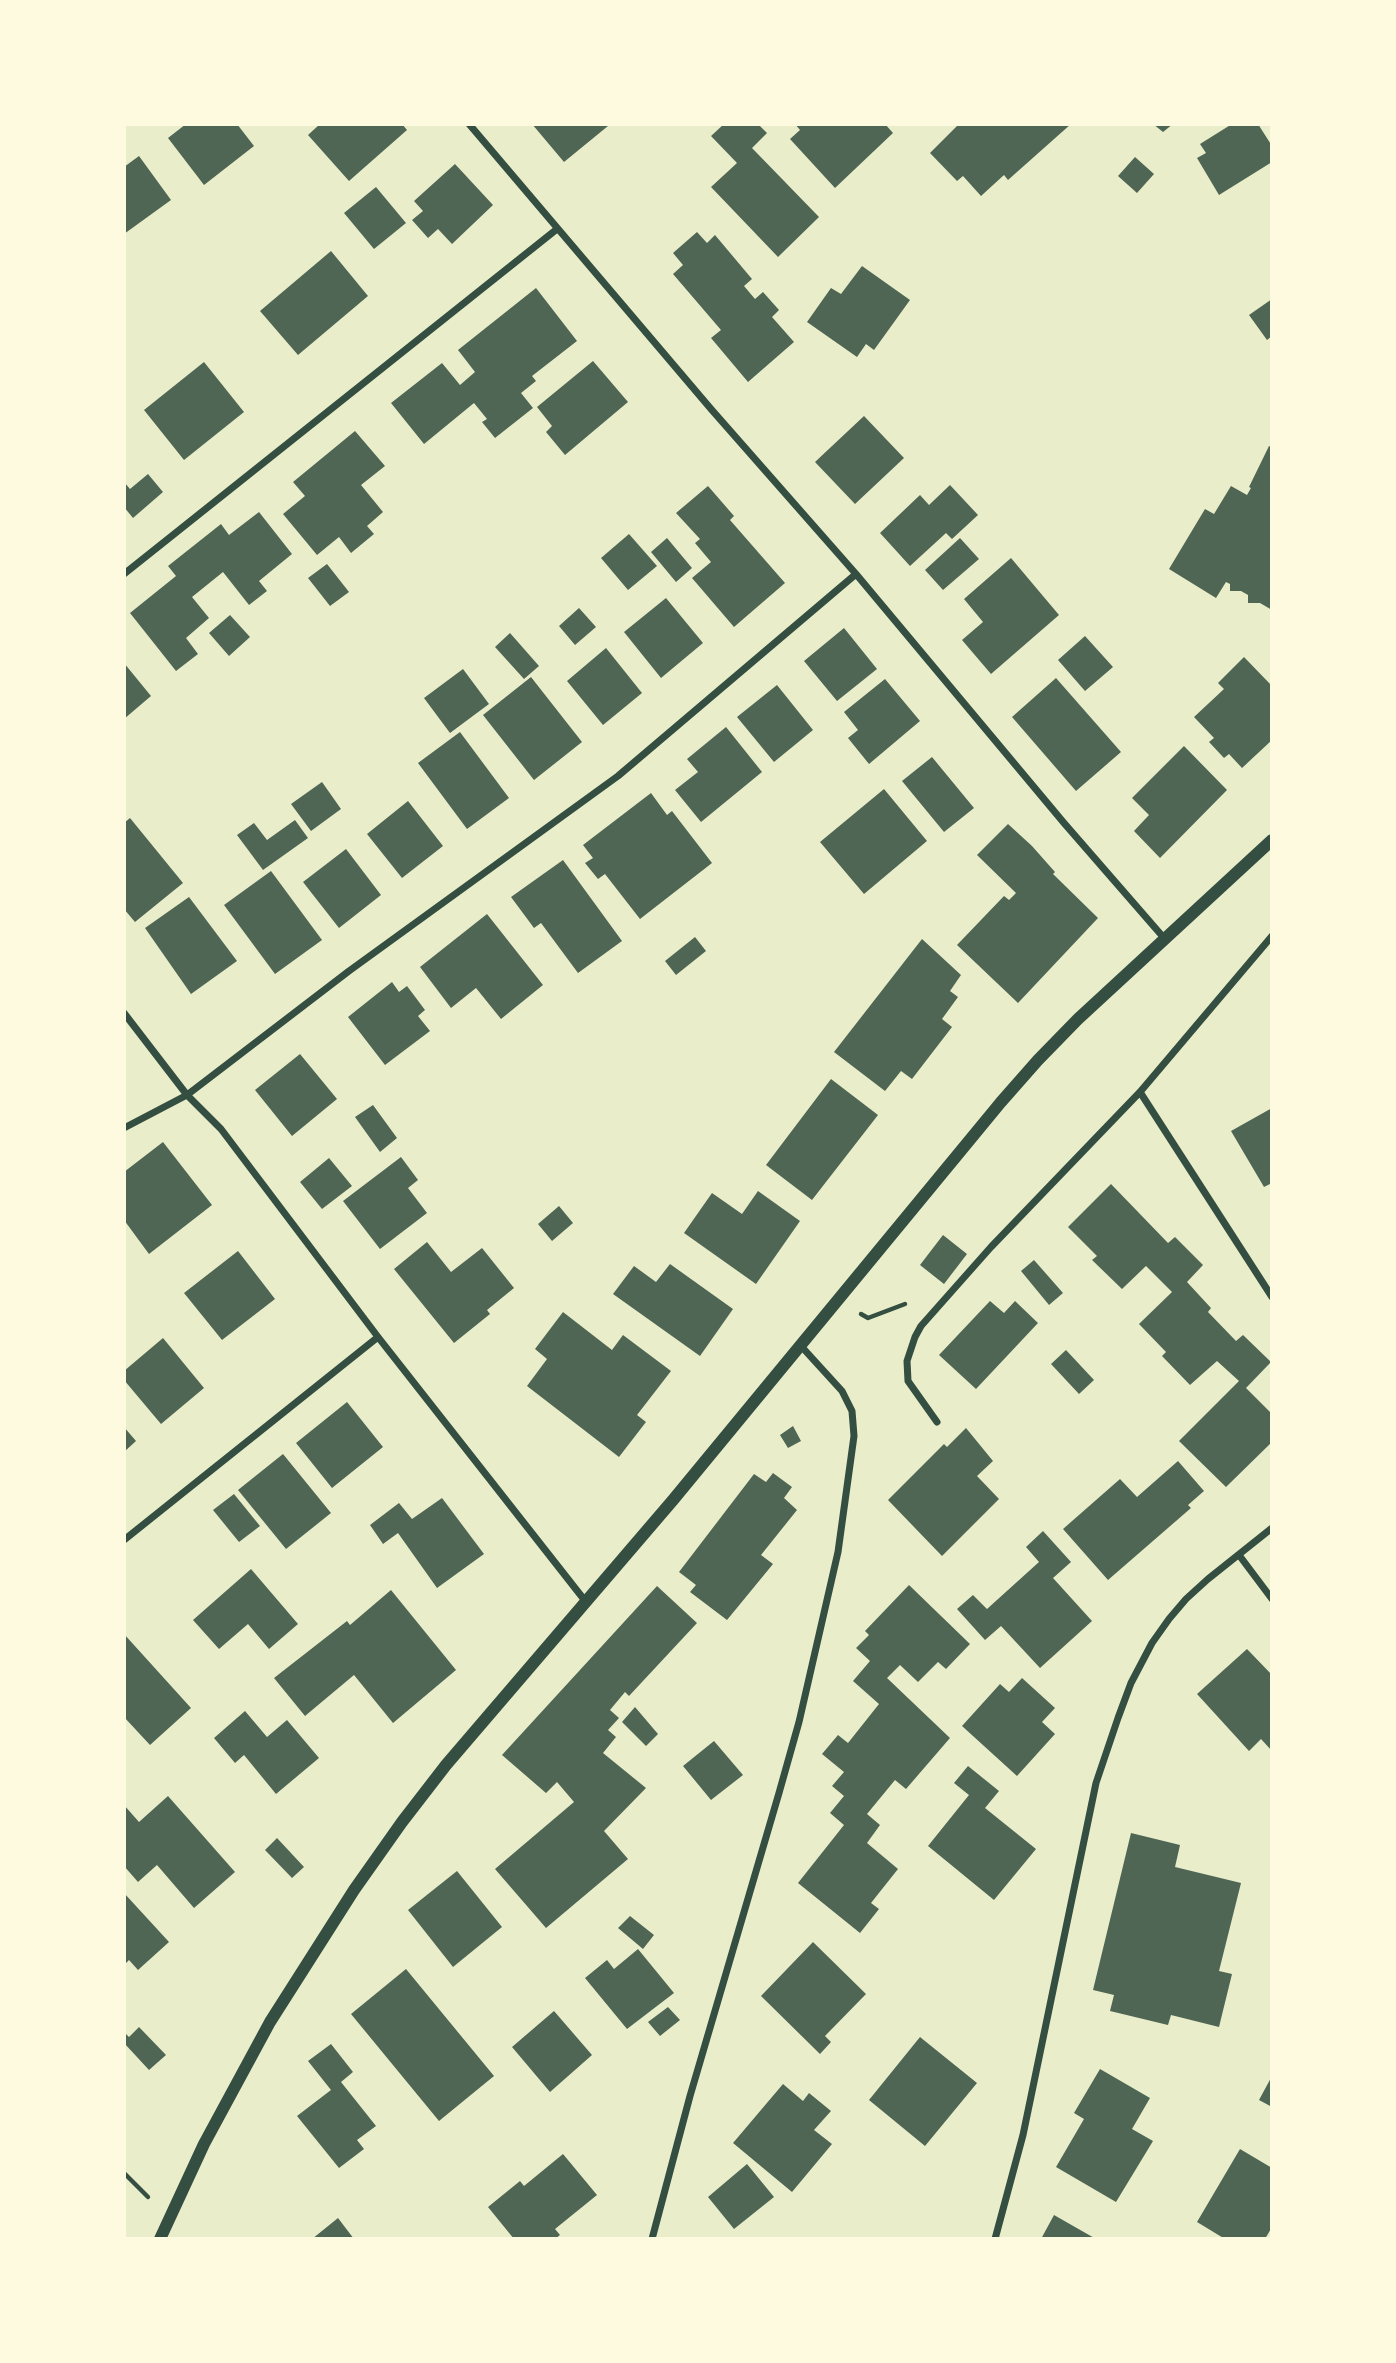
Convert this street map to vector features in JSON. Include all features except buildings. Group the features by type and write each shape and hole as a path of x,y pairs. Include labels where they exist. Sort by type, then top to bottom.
{"street":[{"path":"469,124 856,574 1064,824 1164,938"},
{"path":"124,574 557,229"},
{"path":"124,1128 187,1095 349,971 618,776 856,574"},
{"path":"160,2239 204,2144 270,2022 354,1889 446,1765 801,1346 1038,1059 1164,938 1272,840"},
{"path":"937,1422 911,1389 906,1371 915,1337 942,1301 1140,1092 1272,936"},
{"path":"124,1013 187,1095 221,1129 586,1602"},
{"path":"1140,1092 1272,1297"},
{"path":"124,1540 379,1337"},
{"path":"652,2239 690,2096 799,1722 838,1552 854,1436 852,1411 842,1391 801,1346"},
{"path":"995,2239 1035,2081 1096,1783 1131,1683 1152,1643 1186,1599 1272,1528"},
{"path":"1239,1555 1272,1598"}],"path":[{"path":"838,1301 868,1318 926,1296 942,1301"}]}
